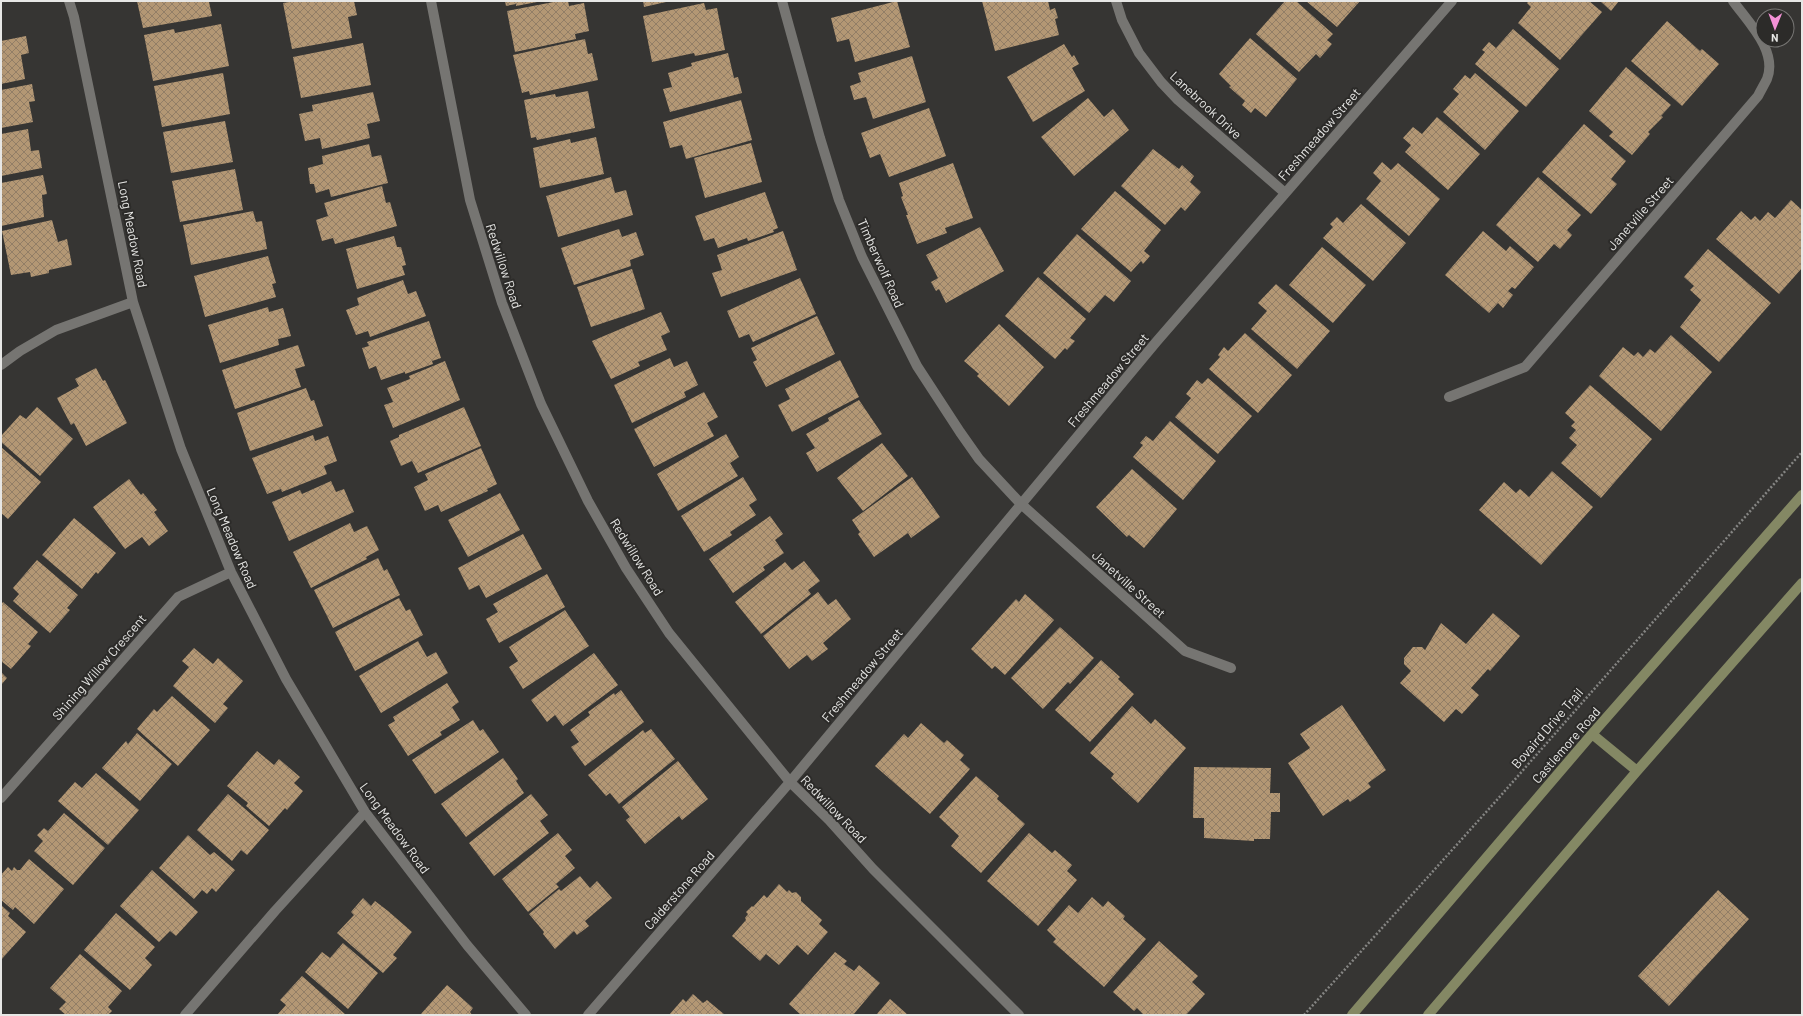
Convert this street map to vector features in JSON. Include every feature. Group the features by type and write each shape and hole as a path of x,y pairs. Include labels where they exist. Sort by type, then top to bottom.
{"main road":[{"name":"Castlemore Road","path":"1352,1015 1592,734 1802,495"},
{"path":"1428,1015 1802,583"},
{"path":"1592,734 1638,771"}],"street":[{"name":"Long Meadow Road","path":"68,1 74,18 133,302 181,449 231,572 286,679 364,812 467,945 526,1015"},
{"name":"Redwillow Road","path":"431,1 470,200 502,303 541,404 588,501 626,568 669,633 790,782 829,820 873,869 1019,1015"},
{"name":"Timberwolf Road","path":"782,1 839,200 862,256 917,366 960,432 979,458 1020,503"},
{"name":"Lanebrook Drive","path":"1116,1 1122,20 1138,53 1162,82 1178,100 1285,193"},
{"name":"Freshmeadow Street","path":"790,782 1020,503 1285,193 1452,1"},
{"name":"Janetville Street","path":"1450,397 1525,367 1758,96 1767,78 1769,58 1762,43 1733,1"},
{"path":"1,365 20,351 56,330 133,302"},
{"name":"Janetville Street","path":"1020,503 1184,651 1231,668"},
{"name":"Shining Willow Crescent","path":"1,798 178,597 231,572"},
{"name":"Calderstone Road","path":"588,1015 790,782"},
{"path":"185,1015 275,911 364,812"}],"path":[{"name":"Bovaird Drive Trail","path":"1304,1015 1496,801 1802,452"}],"building":[{"path":"137,1 213,1 209,2 212,16 143,28"},
{"path":"296,1 354,1 357,15 348,17 352,38 292,49 283,3"},
{"path":"505,1 537,2 516,6 516,4 506,6"},
{"path":"559,1 568,1 569,6 584,3 589,31 575,34 576,39 515,52 507,11"},
{"path":"643,1 666,1 666,2 644,7"},
{"path":"897,1 910,47 855,62 849,39 837,42 831,18"},
{"path":"982,1 1048,1 1050,10 1055,8 1058,18 1055,19 1059,35 995,51"},
{"path":"1285,1 1296,1 1333,34 1327,40 1332,44 1320,58 1316,54 1299,72 1256,34"},
{"path":"1306,1 1360,1 1337,27"},
{"path":"1529,1 1589,1 1602,12 1560,60 1518,23 1531,7 1527,3"},
{"path":"1600,1 1619,1 1611,11"},
{"path":"704,3 706,10 717,8 725,50 695,56 694,53 652,62 643,16"},
{"path":"1667,21 1700,51 1702,49 1719,64 1682,106 1631,61"},
{"path":"221,24 229,66 153,81 144,35 174,29 175,33"},
{"path":"1513,29 1559,69 1526,107 1475,64 1485,52 1482,50 1489,42 1496,48"},
{"path":"26,36 29,53 21,55 25,79 1,84 1,41"},
{"path":"1250,38 1297,79 1266,117 1255,108 1251,113 1242,105 1245,101 1229,87 1231,86 1219,74"},
{"path":"585,39 588,54 592,53 598,80 530,95 529,91 522,93 513,55"},
{"path":"363,43 371,85 301,98 293,57"},
{"path":"1064,44 1072,57 1074,55 1079,64 1072,68 1085,91 1033,122 1007,77"},
{"path":"728,53 734,78 738,77 742,93 670,112 663,89 672,87 668,73 692,66 691,63"},
{"path":"912,56 926,102 873,119 866,97 854,100 850,86 861,82 858,73"},
{"path":"1626,67 1671,105 1661,116 1663,117 1648,132 1650,134 1632,155 1609,136 1613,132 1589,111"},
{"path":"223,73 230,114 162,127 154,86"},
{"path":"1475,73 1519,111 1485,150 1443,112 1459,94 1453,89 1465,75 1470,79"},
{"path":"32,84 35,101 29,102 33,122 1,128 1,90"},
{"path":"588,91 595,128 537,140 536,137 531,138 524,100 555,94 556,97"},
{"path":"373,92 380,121 367,124 370,138 322,149 320,138 305,141 299,114 313,111 312,105"},
{"path":"1088,98 1104,117 1113,109 1129,130 1074,176 1041,137"},
{"path":"741,100 752,140 686,159 682,145 670,148 663,122"},
{"path":"929,108 946,156 889,177 880,154 870,158 861,133"},
{"path":"1437,117 1480,154 1448,190 1405,152 1411,145 1403,138 1413,127 1422,134"},
{"path":"225,121 233,162 171,173 163,132"},
{"path":"1584,124 1626,161 1611,179 1617,184 1591,214 1542,172"},
{"path":"28,129 31,151 39,150 42,168 1,176 1,134"},
{"path":"596,137 604,174 540,188 533,148 570,139 571,143"},
{"path":"751,143 762,182 705,198 694,158"},
{"path":"369,144 372,157 381,155 388,183 331,197 329,189 316,193 314,184 310,184 308,168 323,164 322,156"},
{"path":"1153,149 1179,169 1182,165 1194,176 1190,182 1201,192 1185,211 1181,207 1165,225 1121,186"},
{"path":"1382,162 1391,170 1398,163 1440,199 1409,236 1366,199 1381,181 1373,173"},
{"path":"953,163 973,218 945,228 947,233 917,244 906,215 908,215 901,197 903,196 899,183"},
{"path":"235,169 243,210 180,222 172,181"},
{"path":"43,175 47,194 42,195 44,217 1,226 1,183"},
{"path":"611,177 615,193 626,190 633,215 558,237 546,196"},
{"path":"1538,177 1581,215 1567,230 1572,235 1560,249 1554,244 1538,262 1496,225"},
{"path":"382,186 386,203 390,202 397,226 335,244 333,238 322,241 316,220 328,216 324,203"},
{"path":"1115,191 1161,230 1144,251 1150,256 1143,264 1141,261 1131,272 1081,229"},
{"path":"765,192 778,228 773,230 774,232 748,241 747,238 718,248 714,238 704,241 695,216"},
{"path":"1791,200 1802,210 1802,268 1779,294 1716,239 1741,211 1751,220 1755,216 1760,221 1768,212 1775,218"},
{"path":"1361,204 1406,243 1373,281 1323,238 1333,227 1330,224 1337,217 1343,223"},
{"path":"253,211 256,222 262,221 267,249 191,265 183,225"},
{"path":"52,220 58,242 67,239 72,265 49,270 49,273 31,277 30,272 11,275 2,231"},
{"path":"980,227 1004,271 946,303 939,289 936,291 931,282 938,278 926,255"},
{"path":"619,229 622,237 636,232 644,255 630,260 631,266 574,285 561,248"},
{"path":"783,231 797,270 721,297 712,273 722,270 717,255"},
{"path":"1483,231 1506,251 1510,246 1534,267 1515,289 1512,287 1508,291 1513,295 1503,308 1498,303 1489,313 1445,275"},
{"path":"1077,234 1131,281 1114,302 1105,295 1089,313 1043,273"},
{"path":"394,236 397,247 401,247 406,265 402,266 405,275 357,289 346,249"},
{"path":"1322,247 1366,285 1333,323 1289,285"},
{"path":"1708,249 1771,303 1719,362 1680,327 1701,300 1690,290 1694,286 1684,277"},
{"path":"268,256 276,283 272,284 276,297 205,317 194,276"},
{"path":"632,269 645,309 591,327 577,287"},
{"path":"1038,277 1086,319 1070,338 1075,341 1067,350 1065,348 1055,359 1005,316"},
{"path":"800,278 816,314 753,342 749,334 739,338 727,311"},
{"path":"403,280 408,294 416,291 426,316 370,337 368,331 356,335 346,310 359,305 357,298"},
{"path":"1276,284 1330,331 1297,369 1251,329 1267,311 1258,303"},
{"path":"268,307 269,312 283,308 291,336 278,339 279,345 220,363 208,325"},
{"path":"661,312 670,332 661,336 667,350 638,362 640,366 611,379 592,341"},
{"path":"817,316 835,354 766,387 753,362 757,360 751,348"},
{"path":"429,321 441,358 432,361 433,364 405,374 405,372 381,380 376,366 369,369 362,348 369,346 367,342"},
{"path":"999,324 1044,367 1009,406 977,376 979,374 964,361"},
{"path":"1245,333 1292,375 1258,413 1209,369 1220,357 1218,355 1224,347 1228,351"},
{"path":"1671,335 1712,372 1661,431 1599,376 1623,347 1634,356 1638,352 1643,357 1650,349 1655,353"},
{"path":"298,345 305,366 295,369 301,387 235,409 222,370"},
{"path":"670,358 674,367 687,361 698,385 684,392 686,397 632,423 614,385"},
{"path":"840,360 859,397 792,432 778,405 790,399 785,389"},
{"path":"445,361 460,400 393,428 384,405 393,402 387,388 410,379 409,376"},
{"path":"96,368 103,381 105,380 127,423 86,446 74,423 71,425 57,398 79,386 75,379"},
{"path":"1208,378 1252,416 1218,454 1175,417 1191,398 1186,394 1197,380 1202,384"},
{"path":"1590,385 1652,439 1601,498 1561,463 1577,445 1569,438 1576,430 1571,426 1575,422 1565,413"},
{"path":"306,388 311,401 314,400 323,426 250,451 237,413"},
{"path":"704,392 718,417 707,423 714,436 654,467 634,429"},
{"path":"859,400 882,434 817,472 806,453 815,448 806,434 829,421 828,418"},
{"path":"37,407 73,439 40,476 1,442 1,436 20,415 26,419"},
{"path":"464,407 481,446 418,473 412,461 401,466 390,441 399,437 399,435"},
{"path":"1170,421 1216,461 1183,500 1133,457 1143,445 1140,443 1146,436 1153,441"},
{"path":"726,434 739,457 730,463 738,476 678,511 657,474"},
{"path":"313,435 315,441 328,436 337,461 324,466 327,474 282,492 281,489 267,494 252,458"},
{"path":"882,443 908,476 863,511 837,478"},
{"path":"1,447 41,482 8,519 1,513"},
{"path":"481,448 497,484 487,489 488,491 441,512 438,505 425,511 414,487 428,480 425,474"},
{"path":"1132,469 1177,509 1144,548 1129,535 1127,537 1096,507"},
{"path":"1552,471 1593,507 1541,565 1479,510 1504,482 1516,493 1520,489 1529,497"},
{"path":"743,477 757,500 749,505 756,515 730,532 732,535 704,552 681,516"},
{"path":"912,477 940,517 911,538 908,533 874,557 858,534 860,532 852,520"},
{"path":"129,479 141,495 143,493 157,510 154,512 168,531 149,546 142,537 125,549 93,507"},
{"path":"331,481 336,492 344,489 354,512 289,541 272,502 300,490 302,494"},
{"path":"500,493 520,530 468,557 448,520"},
{"path":"770,516 783,534 775,540 784,553 763,567 765,570 733,593 709,559"},
{"path":"74,518 116,553 98,574 96,572 82,589 42,555"},
{"path":"350,523 354,532 367,526 379,550 366,557 367,559 311,588 293,552"},
{"path":"523,534 542,569 486,598 479,585 469,590 458,568"},
{"path":"378,558 384,571 387,569 400,595 333,628 314,590"},
{"path":"37,560 78,595 67,608 70,610 50,633 13,601 19,594 13,588"},
{"path":"804,561 820,581 808,590 811,594 761,634 735,602 785,562 792,570"},
{"path":"547,574 565,607 499,643 486,619 498,612 493,604"},
{"path":"818,592 828,605 836,599 851,619 823,643 828,649 812,661 807,655 789,669 763,636"},
{"path":"1025,594 1054,620 1005,675 995,666 992,669 971,649 1016,599 1019,602"},
{"path":"399,598 406,611 410,609 423,635 355,671 335,632"},
{"path":"3,602 38,632 28,644 31,646 11,669 1,661 1,604"},
{"path":"565,610 589,646 523,689 509,667 518,661 509,647"},
{"path":"1493,613 1520,636 1490,671 1488,669 1471,688 1479,695 1462,714 1456,709 1444,722 1400,683 1411,671 1404,664 1404,658 1413,647 1422,647 1425,650 1441,623 1466,644"},
{"path":"1060,627 1094,658 1070,684 1068,682 1043,709 1011,678"},
{"path":"418,641 427,657 436,652 448,673 381,713 359,676"},
{"path":"194,648 213,664 218,658 243,681 223,704 228,708 215,723 173,686 189,667 182,661"},
{"path":"594,653 618,685 563,726 555,715 547,722 531,700"},
{"path":"1101,660 1120,677 1118,679 1134,694 1090,742 1055,710"},
{"path":"1,672 7,678 1,685"},
{"path":"447,683 459,702 452,707 460,720 440,732 442,735 408,756 388,725 395,721 393,717"},
{"path":"621,690 644,722 585,766 571,747 579,742 570,730 590,715 588,712 614,693 615,695"},
{"path":"172,696 210,730 178,766 137,729 154,709 157,712"},
{"path":"1342,705 1386,770 1368,783 1371,787 1350,802 1348,799 1323,816 1288,763 1310,748 1300,734"},
{"path":"1132,706 1151,724 1155,719 1186,748 1138,803 1111,778 1114,774 1090,753"},
{"path":"473,720 480,731 483,729 499,752 435,794 412,760"},
{"path":"921,723 944,743 947,740 964,755 960,760 970,769 930,814 875,766 904,734 908,738"},
{"path":"651,729 675,759 619,804 610,793 606,796 588,775 643,730 645,733"},
{"path":"137,733 172,764 140,801 102,768 126,741 128,744"},
{"path":"257,751 274,765 279,759 300,777 294,783 303,791 287,810 285,808 269,826 246,806 248,803 227,786"},
{"path":"503,758 518,779 516,781 524,793 466,837 441,804"},
{"path":"678,761 708,799 682,820 679,816 645,844 626,820 630,817 622,807"},
{"path":"1194,767 1271,768 1270,793 1280,793 1280,812 1271,812 1270,839 1254,839 1254,841 1204,838 1204,818 1193,818"},
{"path":"96,773 139,810 108,845 58,801 75,782 82,788"},
{"path":"976,776 999,796 997,799 1025,824 981,873 951,846 959,836 939,817"},
{"path":"228,794 269,830 247,855 241,850 232,861 197,830"},
{"path":"531,794 548,815 540,821 549,833 494,876 469,843"},
{"path":"64,813 105,848 73,885 34,851 43,841 37,835 44,828 48,831"},
{"path":"558,833 572,850 565,856 575,868 556,884 559,887 528,912 502,879"},
{"path":"1029,833 1052,853 1055,850 1072,865 1067,871 1077,880 1038,926 987,881"},
{"path":"188,835 210,855 214,852 235,870 216,892 212,888 207,894 202,890 194,899 159,868"},
{"path":"29,859 64,889 34,924 15,907 13,910 1,900 1,875 8,867 12,871 14,867 17,870 20,870"},
{"path":"152,870 198,912 176,936 170,931 159,942 120,906"},
{"path":"580,876 590,888 597,881 612,898 585,921 589,926 577,935 574,931 555,949 543,934 544,932 529,914 559,889 561,891"},
{"path":"779,884 787,892 789,890 792,893 796,892 801,897 801,901 822,920 819,924 828,932 808,955 797,945 779,965 766,954 760,961 732,936 746,920 745,918 748,914 746,912 764,895 767,898"},
{"path":"1718,890 1749,919 1669,1006 1638,976"},
{"path":"1092,897 1103,907 1108,901 1125,916 1123,919 1146,939 1104,987 1053,942 1056,939 1047,930 1069,905 1078,913"},
{"path":"363,898 371,906 375,901 412,932 393,955 397,958 383,973 337,933 354,915 351,912"},
{"path":"1,905 10,913 8,916 26,932 1,960"},
{"path":"116,913 155,947 145,958 152,965 130,990 84,950"},
{"path":"1159,941 1198,976 1192,982 1205,994 1186,1015 1144,1015 1137,1008 1134,1011 1113,992"},
{"path":"343,943 378,973 348,1009 305,972 322,952 330,958"},
{"path":"835,952 847,961 844,964 854,971 859,965 880,983 853,1015 801,1015 789,1004"},
{"path":"80,954 122,991 108,1007 112,1011 108,1015 66,1015 59,1009 66,1002 50,988"},
{"path":"302,976 346,1015 277,1015 286,1005 280,1000"},
{"path":"447,985 473,1008 470,1012 472,1015 420,1015"},
{"path":"693,994 703,1003 707,1000 725,1015 669,1015 683,999 686,1002"},
{"path":"890,999 908,1015 876,1015"}]}
